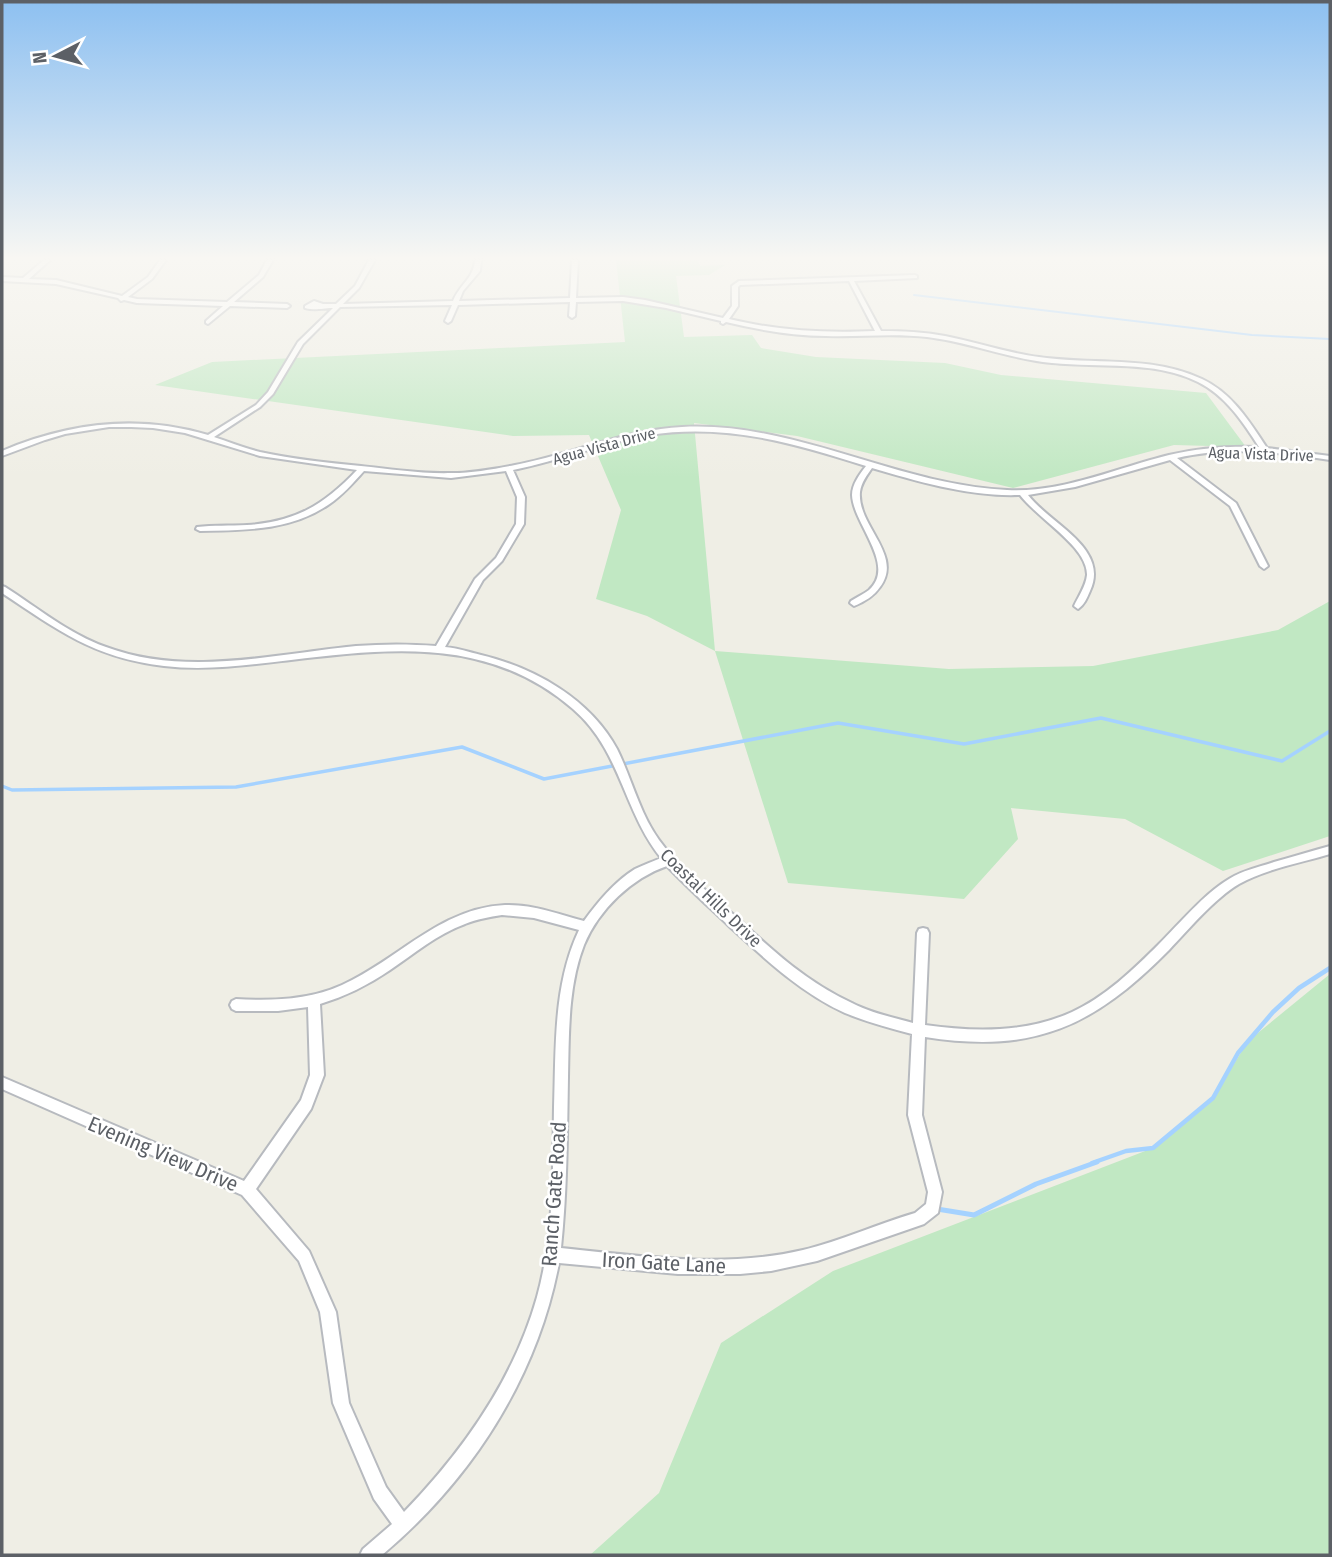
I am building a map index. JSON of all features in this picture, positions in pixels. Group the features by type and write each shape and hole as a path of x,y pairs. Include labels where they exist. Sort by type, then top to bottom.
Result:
{"street":[{"path":"208,438 258,406 277,386 300,343 311,333"},
{"path":"789,333 879,333 947,338 1041,360 1135,364 1175,371 1204,382 1226,396 1265,451"},
{"name":"Agua Vista Drive","path":"2,454 45,438 108,426 165,427 265,455 436,476 510,471 624,438 691,429 757,434 954,487 1023,493 1076,487 1171,457 1215,451 1265,451 1330,458"},
{"path":"1171,457 1233,505 1264,566"},
{"path":"854,603 873,591 883,571 882,556 857,502 858,485 870,464"},
{"path":"200,529 259,528 307,515 336,498 363,468"},
{"path":"440,648 479,579 499,559 520,524 521,497 510,471"},
{"path":"1023,493 1035,511 1073,540 1086,556 1090,578 1078,606"},
{"name":"Coastal Hills Drive","path":"2,589 87,643 151,662 212,664 379,646 440,648 486,658 517,670 552,689 579,709 611,749 642,821 668,860 788,972 825,997 867,1015 917,1029 954,1035 1008,1034 1045,1027 1078,1016 1125,983 1233,882 1253,873 1330,850"},
{"name":"Ranch Gate Road","path":"369,1555 404,1526 456,1466 492,1414 532,1334 553,1255 565,1010 570,967 586,927 634,876 668,860"},
{"path":"236,1005 269,1007 314,1000 346,989 456,919 505,910 540,915 586,927"},
{"path":"917,1029 923,933"},
{"path":"247,1190 306,1104 317,1074 314,1000"},
{"name":"Iron Gate Lane","path":"553,1255 688,1268 740,1267 803,1258 919,1219 933,1208 936,1192 915,1115 917,1029"},
{"name":"Evening View Drive","path":"2,1083 247,1190 304,1256 328,1312 341,1403 380,1493 404,1526"}],"green space":[{"path":"624,333 683,333 684,337 752,335 761,348 816,357 945,363 1001,375 1206,393 1246,447 1174,445 1013,488 797,436 694,423 715,651 647,616 596,599 621,510 589,435 513,436 155,385 212,362 625,342"},
{"path":"1330,601 1330,836 1223,871 1125,819 1011,808 1018,839 964,899 788,883 715,651 949,669 1093,666 1278,630"},
{"path":"1330,974 1330,1555 590,1555 659,1493 721,1343 833,1271 1153,1148 1213,1098 1248,1041"}],"waterway":[{"path":"1232,333 1330,339"},
{"path":"2,786 12,790 236,787 462,747 544,779 838,723 964,744 1101,718 1282,761 1330,731"},
{"path":"1092,1163 1126,1151 1153,1148 1213,1098 1238,1053 1273,1012 1299,988 1330,968"},
{"path":"937,1209 974,1215 1036,1184 1097,1162"}]}
